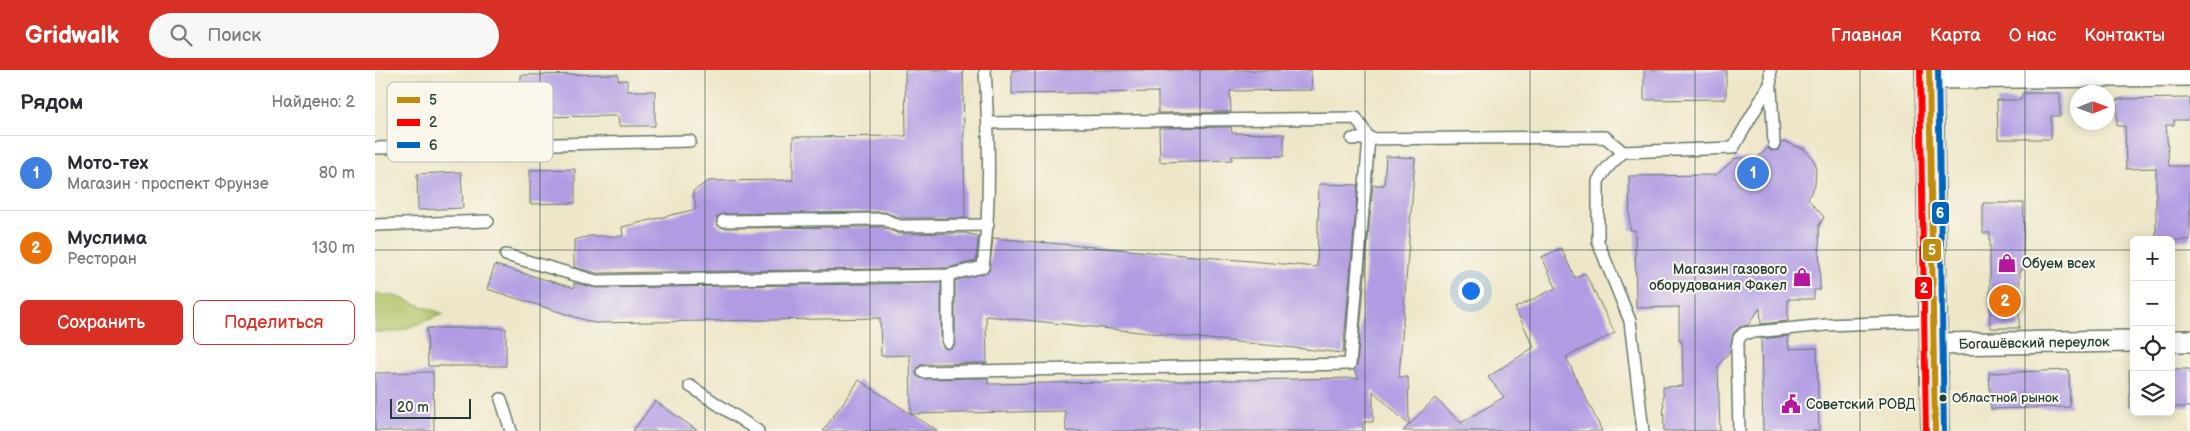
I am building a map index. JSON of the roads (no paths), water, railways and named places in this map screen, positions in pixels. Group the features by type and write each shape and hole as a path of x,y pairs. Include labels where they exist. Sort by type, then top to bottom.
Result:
{"main road":[{"path":"1930,74 1935,431"}],"street":[{"path":"1930,74 2190,75"},
{"name":"Богашёвский переулок","path":"1934,333 2130,342"},
{"path":"2175,341 2190,341"}],"lane":[{"path":"506,255 597,281 948,275 983,267 988,225 988,123 985,70"},
{"path":"1770,70 1774,144"},
{"path":"1352,139 1605,137 1623,152 1733,148 1770,84"},
{"path":"923,372 1350,364 1369,138 1356,118 988,123"},
{"path":"553,145 690,142"},
{"path":"1623,152 1607,168 1598,181 1598,242 1630,321 1643,431"},
{"path":"723,221 884,219 899,226 988,225"},
{"path":"375,225 488,221"},
{"path":"948,275 948,342"},
{"path":"1739,431 1737,348 1739,338 1745,332 1834,325 1934,333"},
{"path":"690,386 759,431"},
{"path":"501,399 511,431"}],"place":[{"name":"Мото-тех","path":"1753,173"},
{"name":"Обуем всех","path":"2007,263"},
{"name":"Магазин газового оборудования Факел","path":"1802,277"},
{"name":"Муслима","path":"2005,301"},
{"name":"Областной рынок","path":"1943,398"},
{"name":"Советский РОВД","path":"1791,404"}]}
